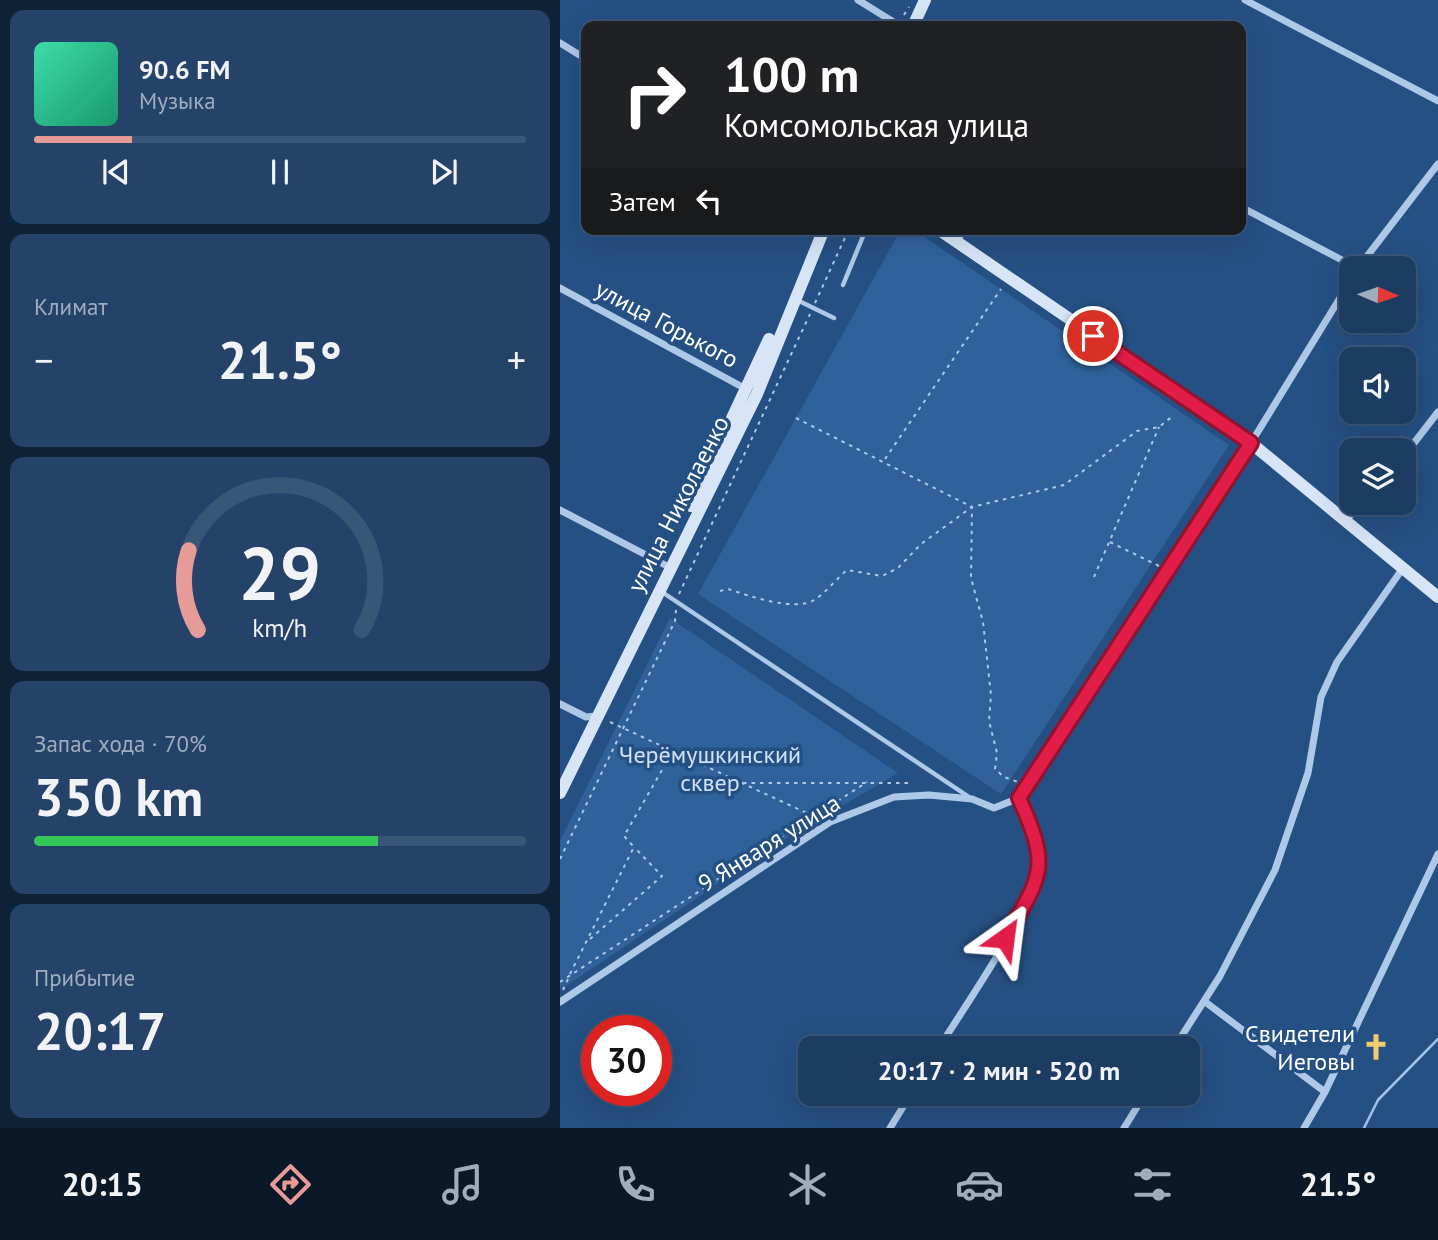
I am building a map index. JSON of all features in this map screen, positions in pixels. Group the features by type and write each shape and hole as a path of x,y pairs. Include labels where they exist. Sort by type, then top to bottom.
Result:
{"main road":[{"path":"905,21 915,0"},
{"path":"915,21 925,0"},
{"name":"улица Николаенко","path":"752,392 814,235"},
{"name":"улица Николаенко","path":"560,793 591,717 752,392 821,235"},
{"path":"946,235 1251,443 1438,597"},
{"name":"улица Николаенко","path":"560,776 659,589 667,565"}],"street":[{"path":"858,0 892,21"},
{"path":"1245,0 1438,101"},
{"path":"560,43 581,56"},
{"path":"1367,256 1438,164"},
{"path":"1246,210 1339,258"},
{"name":"улица Горького","path":"560,288 752,392"},
{"path":"946,1036 1032,894 1040,864 1037,839 1019,798 1251,443 1339,300"},
{"path":"1416,440 1438,412"},
{"path":"560,510 667,565"},
{"path":"1345,521 1351,515"},
{"path":"1182,1036 1204,1001 1275,870 1308,773 1321,697 1337,662 1403,568"},
{"path":"560,704 591,717"},
{"name":"9 Января улица","path":"560,1002 830,822 894,797 929,795 972,799 994,808 1019,798"},
{"path":"1304,1128 1325,1093 1438,854"},
{"path":"1204,1001 1325,1093"},
{"path":"890,1128 904,1106"},
{"path":"1124,1128 1138,1106"}],"lane":[{"path":"843,285 864,235"},
{"path":"957,243 962,235"},
{"path":"793,299 834,318"},
{"path":"659,589 972,799"}],"path":[{"path":"905,21 915,0"},
{"path":"560,859 675,621 676,601 846,235"},
{"path":"884,460 1001,289"},
{"path":"720,591 728,589 785,604 805,605 817,599 847,570 882,576 898,568 921,544 972,506 1063,485 1137,431 1159,426 1174,415"},
{"path":"796,418 972,506"},
{"path":"1094,577 1159,426"},
{"path":"972,506 971,578 983,622 991,695 989,721 997,753 995,769 1004,777 1018,782"},
{"path":"1109,541 1161,567"},
{"path":"591,717 624,728 812,815"},
{"path":"587,941 662,876 624,836 673,751"},
{"path":"560,982 812,815 867,782"},
{"path":"742,783 911,783"},
{"path":"560,995 634,847"}],"green space":[{"path":"898,235 922,235 1229,445 1001,794 698,594"},
{"name":"Черёмушкинский сквер","path":"670,618 898,773 779,843 560,990 560,841"}],"waterway":[{"path":"1364,1128 1378,1100 1438,1039"}],"place":[{"name":"Свидетели Иеговы","path":"1376,1047"}],"route":[{"path":"1005,938 1032,894 1040,864 1037,839 1019,798 1251,443 1093,336"}]}
